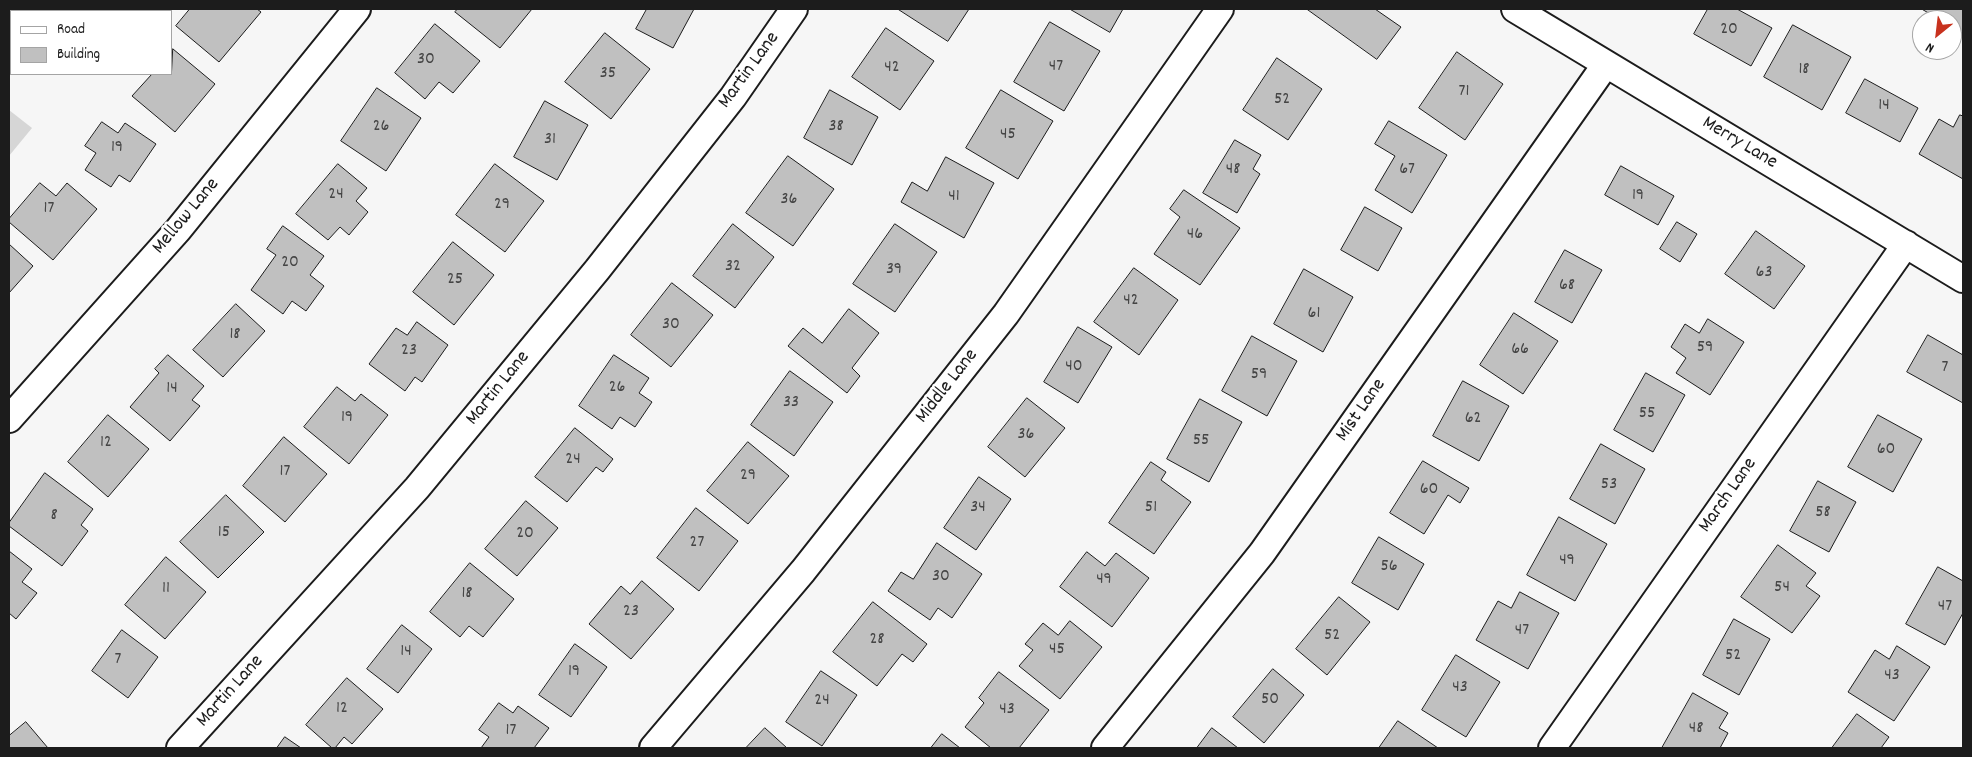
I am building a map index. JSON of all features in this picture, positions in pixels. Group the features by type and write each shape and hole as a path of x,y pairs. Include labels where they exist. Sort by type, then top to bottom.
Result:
{"street":[{"name":"Mellow Lane","path":"9,418 178,230 357,9"},
{"name":"Martin Lane","path":"180,748 417,488 597,270 733,97 794,9"},
{"name":"Middle Lane","path":"653,748 803,571 1006,314 1220,9"},
{"name":"Merry Lane","path":"1515,9 1963,279"},
{"name":"Mist Lane","path":"1105,748 1262,553 1606,64"},
{"name":"March Lane","path":"1552,748 1906,244"}],"shaded area":[{"path":"9,110 32,128 9,156"}],"building":[{"path":"52,9 54,10 20,10"},
{"path":"190,9 257,9 261,12 219,62 176,26"},
{"path":"458,9 532,9 500,48 455,12"},
{"path":"647,9 694,9 673,48 636,29"},
{"path":"898,9 969,9 948,41"},
{"path":"1070,9 1123,9 1110,32"},
{"path":"1307,9 1375,9 1401,27 1377,59"},
{"path":"1708,9 1737,9 1772,28 1751,66 1694,34"},
{"path":"1922,9 1963,9 1963,34 1962,10"},
{"path":"1050,22 1100,51 1064,111 1014,82"},
{"path":"435,24 480,61 453,93 439,82 425,99 395,73"},
{"path":"1793,25 1851,57 1822,110 1764,77"},
{"path":"886,28 934,61 900,110 852,77"},
{"path":"605,33 650,69 611,119 565,82"},
{"path":"173,49 215,84 175,132 132,96 151,75 172,75"},
{"path":"1457,52 1503,84 1465,140 1419,108"},
{"path":"1277,58 1322,89 1288,140 1243,110"},
{"path":"1865,79 1918,108 1900,142 1846,113"},
{"path":"377,88 421,118 386,171 341,141"},
{"path":"830,90 878,117 852,165 804,138"},
{"path":"1001,90 1053,121 1018,179 966,148"},
{"path":"545,101 588,125 557,180 514,157"},
{"path":"1960,115 1963,116 1963,179 1919,154 1939,119 1953,127"},
{"path":"1389,121 1447,155 1412,213 1375,190 1395,156 1375,144"},
{"path":"102,122 118,133 125,123 156,144 130,182 119,175 111,187 85,170 96,153 85,146"},
{"path":"1235,140 1261,155 1253,169 1260,174 1237,213 1203,193"},
{"path":"788,156 834,189 793,246 746,213"},
{"path":"946,157 994,183 964,238 901,202 912,182 927,191"},
{"path":"338,164 367,188 356,201 368,212 349,235 340,227 328,240 296,214"},
{"path":"495,164 544,201 505,252 456,215"},
{"path":"1621,166 1674,196 1658,225 1605,195"},
{"path":"40,183 56,196 67,183 97,209 53,260 9,222 9,219"},
{"path":"1184,190 1240,228 1200,285 1154,254 1180,217 1170,209"},
{"path":"1365,207 1402,228 1378,271 1341,250"},
{"path":"1677,222 1697,234 1680,262 1660,249"},
{"path":"733,224 774,257 735,308 693,276"},
{"path":"895,224 937,252 895,312 853,284"},
{"path":"283,226 324,256 310,275 324,286 306,311 292,301 283,314 251,290 276,255 267,249"},
{"path":"1756,231 1805,266 1774,309 1725,274"},
{"path":"453,242 494,275 454,325 413,292"},
{"path":"9,244 33,266 9,293"},
{"path":"1565,250 1602,270 1572,323 1535,302"},
{"path":"1134,268 1178,300 1139,355 1094,322"},
{"path":"1304,269 1353,297 1323,352 1274,324"},
{"path":"672,283 713,315 671,367 631,335"},
{"path":"236,304 265,331 223,377 193,350"},
{"path":"849,309 879,333 852,368 860,376 847,393 788,346 803,328 822,343"},
{"path":"1514,313 1558,341 1523,394 1480,365"},
{"path":"1708,319 1744,342 1710,395 1676,373 1686,358 1671,347 1685,324 1699,333"},
{"path":"417,322 448,345 422,382 415,377 405,391 369,364 396,328 407,335"},
{"path":"1078,327 1112,347 1078,403 1044,382"},
{"path":"1928,335 1963,355 1963,403 1907,372"},
{"path":"1252,336 1297,361 1267,416 1222,391"},
{"path":"168,355 204,386 192,400 200,406 170,441 130,407 159,373 155,369"},
{"path":"614,355 649,378 639,393 652,402 635,427 620,417 612,429 579,406"},
{"path":"790,371 833,402 794,456 751,425"},
{"path":"1646,373 1685,395 1653,452 1614,430"},
{"path":"1463,381 1509,406 1479,461 1433,436"},
{"path":"337,387 355,401 361,394 388,415 349,464 304,427"},
{"path":"1027,398 1065,428 1025,477 988,447"},
{"path":"1200,399 1242,422 1209,482 1167,459"},
{"path":"108,415 149,449 108,497 68,462"},
{"path":"1878,415 1922,439 1893,492 1848,467"},
{"path":"575,428 613,459 603,472 596,467 567,502 535,477"},
{"path":"284,437 327,474 285,522 243,486"},
{"path":"748,442 789,476 748,524 707,491"},
{"path":"1601,444 1645,469 1615,524 1570,499"},
{"path":"1423,461 1469,488 1460,503 1448,495 1424,534 1390,513"},
{"path":"1151,462 1166,472 1161,480 1191,502 1154,554 1109,523"},
{"path":"45,473 93,509 81,525 88,531 62,566 9,526 9,523"},
{"path":"979,477 1011,499 976,550 944,528"},
{"path":"1818,481 1856,502 1829,552 1790,531"},
{"path":"226,495 264,532 218,578 180,542"},
{"path":"526,501 558,528 517,576 485,549"},
{"path":"696,508 738,541 699,591 657,558"},
{"path":"1559,517 1607,544 1575,601 1527,575"},
{"path":"1379,537 1424,564 1398,610 1352,583"},
{"path":"937,543 982,574 952,618 938,608 930,620 888,591 901,572 913,579"},
{"path":"1778,545 1816,573 1806,586 1820,596 1792,633 1741,597"},
{"path":"9,551 32,569 22,582 37,593 16,619 9,613"},
{"path":"1087,552 1105,566 1116,553 1149,578 1112,627 1060,587"},
{"path":"166,557 206,592 165,639 125,605"},
{"path":"470,563 514,599 483,637 469,626 460,637 430,612"},
{"path":"1938,567 1963,581 1963,613 1945,645 1906,624"},
{"path":"642,581 674,609 631,659 589,624 621,586 630,594"},
{"path":"1520,592 1559,613 1528,669 1476,640 1498,601 1511,608"},
{"path":"1339,597 1370,622 1327,675 1296,649"},
{"path":"873,602 927,644 913,662 902,654 877,686 833,652"},
{"path":"1734,619 1770,639 1739,695 1703,675"},
{"path":"1070,621 1102,647 1060,699 1019,666 1033,650 1025,644 1043,623 1058,635"},
{"path":"402,625 432,649 398,693 367,669"},
{"path":"122,630 158,657 128,698 92,671"},
{"path":"575,644 607,667 571,717 539,695"},
{"path":"1897,646 1930,667 1894,721 1848,692 1875,650 1889,659"},
{"path":"1456,655 1500,682 1466,737 1422,710"},
{"path":"1273,669 1304,695 1264,743 1233,717"},
{"path":"821,671 857,695 822,746 786,722"},
{"path":"999,672 1049,710 1019,748 991,748 965,727 984,703 979,698"},
{"path":"347,678 383,709 352,744 344,737 335,748 332,748 306,725"},
{"path":"1693,693 1728,713 1719,728 1728,733 1720,748 1662,748"},
{"path":"499,703 513,713 518,706 549,728 534,748 481,748 489,737 479,730"},
{"path":"1857,714 1889,737 1881,748 1832,748"},
{"path":"1398,721 1438,748 1379,748"},
{"path":"26,722 48,748 9,748 9,736"},
{"path":"765,728 787,748 746,748"},
{"path":"1212,728 1238,748 1197,748"},
{"path":"942,734 960,748 931,748"},
{"path":"285,737 301,748 277,748"}]}
